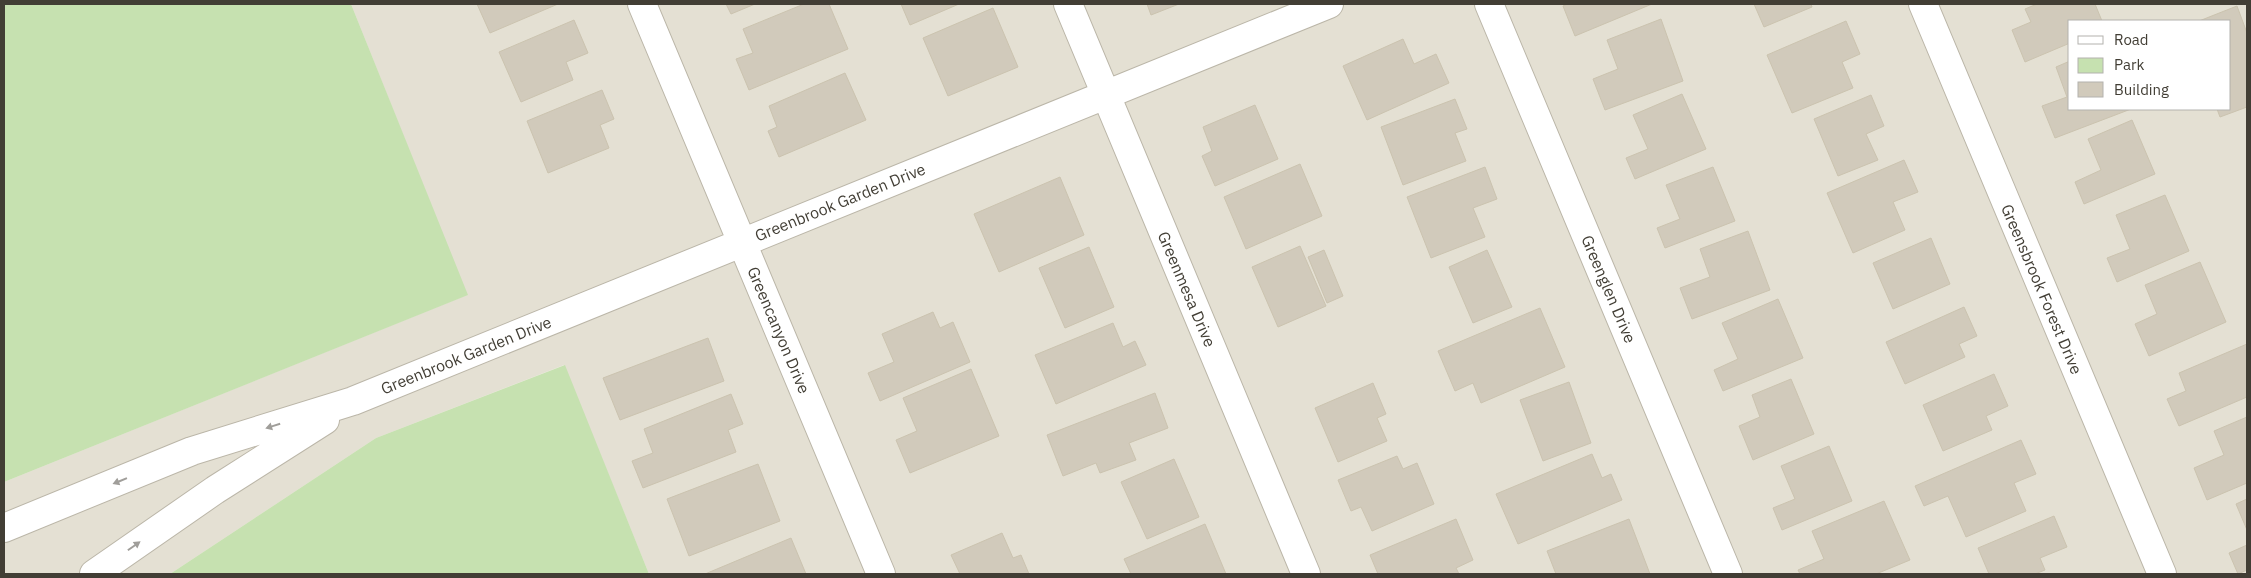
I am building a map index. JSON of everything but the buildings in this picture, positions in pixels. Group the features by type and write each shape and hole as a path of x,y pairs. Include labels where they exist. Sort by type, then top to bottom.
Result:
{"street":[{"name":"Greencanyon Drive","path":"642,4 881,574"},
{"name":"Greenmesa Drive","path":"1068,4 1306,574"},
{"name":"Greenbrook Garden Drive","path":"4,528 192,452 353,402 1329,4"},
{"name":"Greenglen Drive","path":"1489,4 1728,574"},
{"name":"Greensbrook Forest Drive","path":"1922,4 2162,574"},
{"name":"Greenbrook Garden Drive","path":"94,574 215,490 353,402"}],"shaded area":[{"path":"351,4 2247,4 2247,574 649,574 564,365 376,438 170,574 4,574 4,482 467,295"}],"green space":[{"path":"4,4 351,4 468,295 4,482"},
{"path":"565,365 649,574 170,574 376,438"}]}
